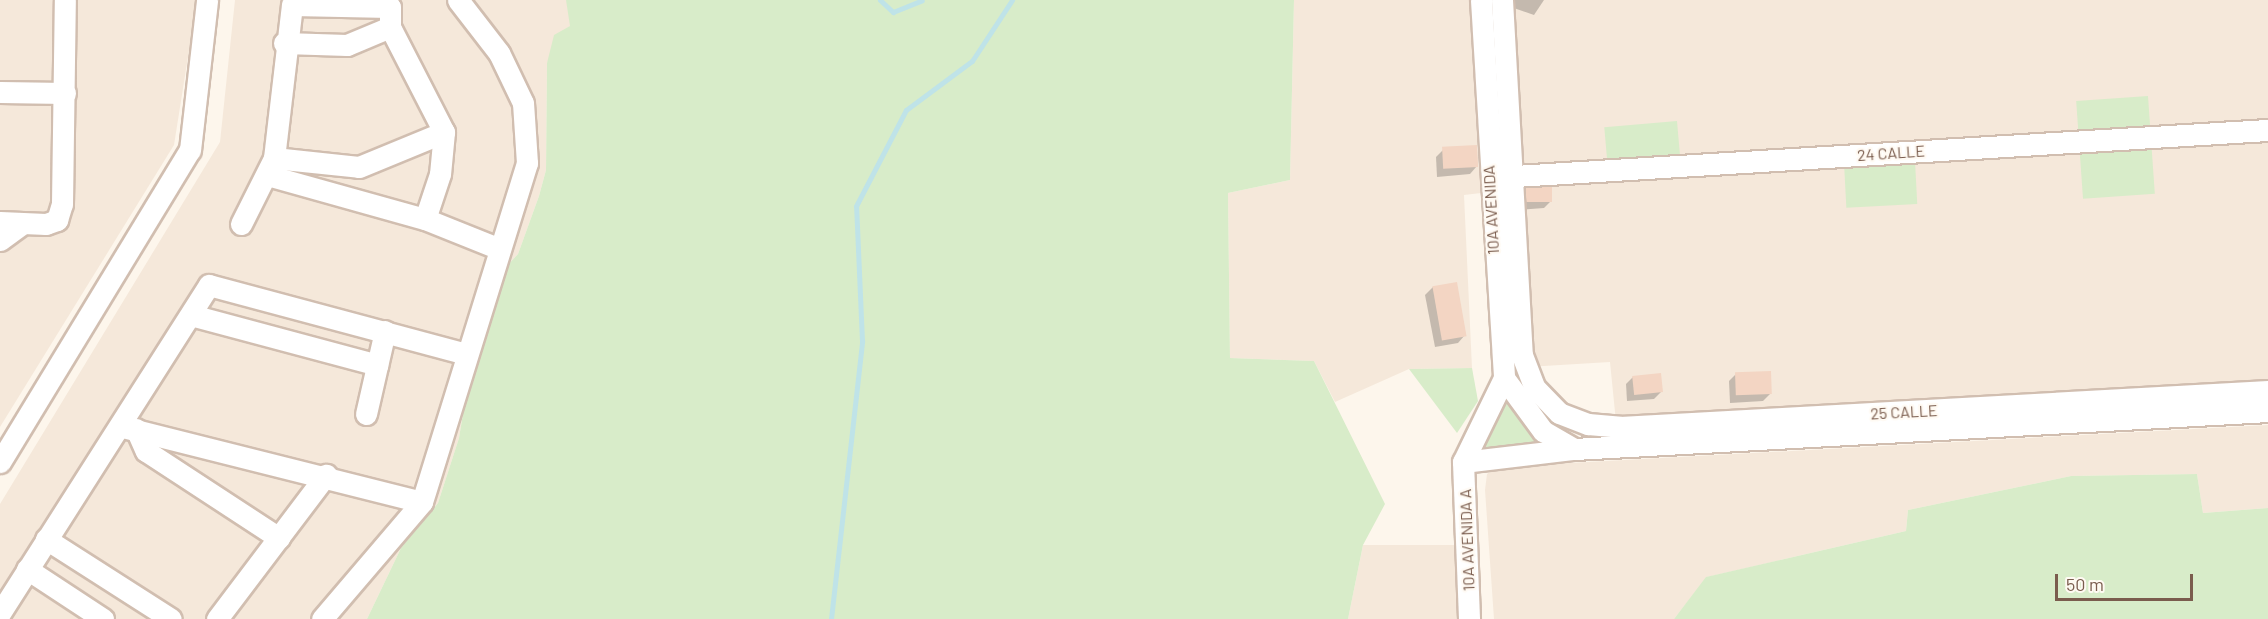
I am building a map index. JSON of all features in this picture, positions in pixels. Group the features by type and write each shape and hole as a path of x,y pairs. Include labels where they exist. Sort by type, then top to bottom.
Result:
{"street":[{"path":"0,222 22,224 57,220 62,204 65,0"},
{"path":"0,462 190,150 207,0"},
{"path":"439,0 445,0"},
{"path":"322,619 422,502 497,248 527,163 523,103 499,53 458,0"},
{"name":"10A AVENIDA","path":"1481,0 1504,378 1527,413 1543,431 1574,449"},
{"name":"10A AVENIDA","path":"1502,0 1515,176 1522,355 1534,387 1546,401"},
{"path":"241,224 271,166 284,42 292,5 390,7 390,27 444,132 440,174 425,219"},
{"path":"284,42 347,45 390,27"},
{"path":"0,92 65,93"},
{"name":"24 CALLE","path":"1515,176 2268,130"},
{"path":"271,166 359,167 444,132"},
{"path":"271,166 425,219 497,248"},
{"path":"0,240 22,224"},
{"path":"0,613 46,539 129,428 191,315 214,284 467,354"},
{"path":"191,315 377,365"},
{"path":"366,414 385,331"},
{"path":"1463,462 1504,378"},
{"name":"25 CALLE","path":"1546,401 1588,424 1725,421 2268,391"},
{"name":"25 CALLE","path":"1463,462 1574,449 2268,411"},
{"path":"1725,421 1727,442"},
{"path":"129,428 326,475 422,502"},
{"path":"129,428 146,451 279,538"},
{"name":"10A AVENIDA A","path":"1463,462 1469,619"},
{"path":"217,619 326,475"},
{"path":"46,539 171,619"},
{"path":"27,569 103,619"}],"shaded area":[{"path":"0,0 197,0 174,145 0,427"},
{"path":"235,0 566,0 570,7 570,26 547,63 546,170 518,254 483,292 459,438 438,503 401,548 367,619 0,619 0,504 220,142"},
{"path":"1294,0 1474,0 1481,193 1464,195 1472,368 1409,369 1335,402 1314,361 1230,358 1228,193 1290,180"},
{"path":"1508,0 2268,0 2268,383 1616,422 1610,362 1527,367"},
{"path":"2268,425 2268,508 2203,513 2197,474 2071,476 1908,510 1906,531 1707,577 1674,619 1494,619 1485,490 1487,474 1496,467"},
{"path":"1363,545 1456,545 1458,619 1348,619"}],"green space":[{"path":"566,0 1294,0 1290,180 1228,193 1230,358 1314,361 1385,504 1363,545 1348,619 367,619 401,548 438,503 459,438 483,292 518,254 539,196 546,170 547,63 554,35 570,26"},
{"path":"2148,96 2155,194 2083,199 2076,101"},
{"path":"1677,121 1681,167 1608,173 1604,127"},
{"path":"1915,161 1917,204 1846,208 1844,165"},
{"path":"1472,368 1478,401 1457,433 1409,369"},
{"path":"1507,392 1552,444 1473,453"},
{"path":"2197,474 2203,513 2268,508 2268,619 1674,619 1706,577 1906,531 1908,510 2071,476"}],"building":[{"path":"1477,145 1478,167 1443,169 1442,147"},
{"path":"1525,187 1552,187 1552,202 1525,202"},
{"path":"1457,282 1467,336 1442,341 1432,286"},
{"path":"1771,371 1772,394 1736,395 1735,372"},
{"path":"1661,373 1663,392 1634,395 1632,376"}],"waterway":[{"path":"880,0 893,12 922,0"},
{"path":"831,619 862,341 856,206 906,110 972,61 1012,0"}]}
